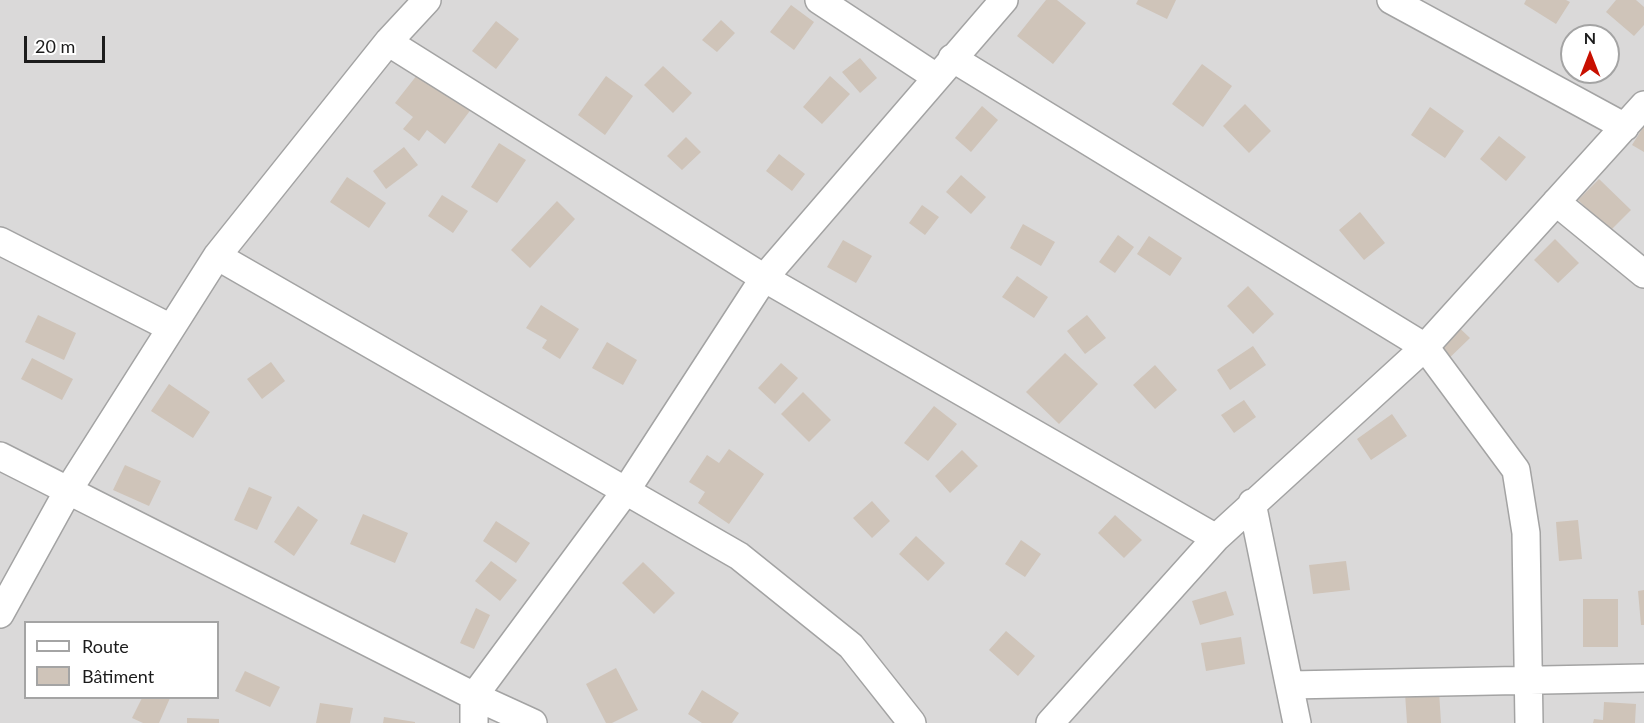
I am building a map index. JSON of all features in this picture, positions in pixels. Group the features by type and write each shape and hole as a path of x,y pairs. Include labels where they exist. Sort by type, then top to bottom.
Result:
{"street":[{"path":"0,614 69,489 217,256 388,42 428,0"},
{"path":"819,0 944,68 1425,347 1516,470 1526,533 1529,723"},
{"path":"474,723 474,696 625,492 764,278 1004,0"},
{"path":"1391,0 1624,127"},
{"path":"388,42 764,278 1216,538"},
{"path":"1050,723 1075,711 1216,538 1425,347 1644,105"},
{"path":"1556,202 1644,274"},
{"path":"0,241 171,328"},
{"path":"217,256 739,556 851,646 912,723"},
{"path":"0,456 474,696 533,723"},
{"path":"1252,503 1297,723"},
{"path":"1290,685 1644,678"}],"shaded area":[{"path":"0,0 1644,0 1644,723 0,723"}],"building":[{"path":"1046,0 1057,0 1086,23 1053,64 1017,36"},
{"path":"1138,0 1176,0 1167,19 1136,4"},
{"path":"1526,0 1566,0 1570,2 1556,24 1524,4"},
{"path":"1616,0 1636,0 1644,7 1644,25 1634,36 1606,12"},
{"path":"791,5 814,22 794,50 770,32"},
{"path":"721,20 735,33 717,52 702,40"},
{"path":"496,21 519,39 496,69 472,51"},
{"path":"860,58 877,78 860,93 842,72"},
{"path":"1202,64 1232,86 1203,127 1172,104"},
{"path":"663,66 692,93 673,113 644,85"},
{"path":"421,70 472,108 445,144 427,130 419,141 403,129 413,117 395,103"},
{"path":"606,76 633,96 605,135 578,115"},
{"path":"830,76 850,94 822,124 803,107"},
{"path":"1245,104 1271,131 1249,153 1223,126"},
{"path":"982,106 998,120 971,152 955,138"},
{"path":"1430,107 1464,131 1445,158 1411,135"},
{"path":"1644,126 1644,152 1632,145"},
{"path":"1499,136 1526,157 1506,181 1480,159"},
{"path":"686,137 701,152 682,170 667,156"},
{"path":"499,143 526,160 497,203 471,187"},
{"path":"404,147 418,165 386,189 373,171"},
{"path":"779,154 805,174 792,191 766,171"},
{"path":"961,175 986,197 971,214 946,192"},
{"path":"347,177 386,203 369,228 330,202"},
{"path":"1599,179 1631,210 1610,231 1578,200"},
{"path":"442,195 468,211 453,233 428,216"},
{"path":"557,201 575,219 530,268 511,250"},
{"path":"922,205 939,217 925,235 909,223"},
{"path":"1360,212 1385,243 1364,260 1339,230"},
{"path":"1023,224 1055,242 1041,266 1010,248"},
{"path":"1118,235 1134,247 1115,273 1099,262"},
{"path":"1149,236 1182,258 1170,276 1137,254"},
{"path":"1555,239 1579,263 1558,283 1534,260"},
{"path":"843,240 872,256 856,283 827,267"},
{"path":"1017,276 1048,297 1034,318 1002,297"},
{"path":"1248,286 1274,314 1253,334 1227,306"},
{"path":"541,305 579,329 560,359 542,348 547,340 526,328"},
{"path":"38,315 76,333 64,360 25,342"},
{"path":"1087,315 1106,338 1085,354 1067,331"},
{"path":"1450,319 1470,338 1442,365 1423,346"},
{"path":"607,342 637,360 623,385 592,368"},
{"path":"1253,346 1266,365 1230,390 1217,370"},
{"path":"1065,353 1098,384 1059,424 1026,392"},
{"path":"32,358 73,379 62,400 21,379"},
{"path":"271,362 285,381 262,399 247,379"},
{"path":"781,363 798,378 775,404 758,388"},
{"path":"1155,365 1177,390 1155,409 1133,385"},
{"path":"169,384 210,412 193,438 151,411"},
{"path":"803,392 831,420 809,442 781,414"},
{"path":"1244,400 1256,417 1234,433 1221,415"},
{"path":"934,406 957,424 928,461 904,443"},
{"path":"1392,414 1407,436 1371,460 1357,439"},
{"path":"729,449 764,474 729,524 698,503 705,492 689,482 707,455 719,463"},
{"path":"962,450 978,466 950,493 935,476"},
{"path":"125,465 161,481 149,506 113,490"},
{"path":"249,487 272,497 257,530 234,520"},
{"path":"872,501 890,521 872,538 853,518"},
{"path":"298,506 318,520 294,556 274,542"},
{"path":"363,514 408,533 395,563 350,544"},
{"path":"1115,515 1142,540 1124,558 1098,533"},
{"path":"1578,520 1582,559 1559,561 1556,522"},
{"path":"496,521 530,543 516,563 483,541"},
{"path":"916,536 945,563 928,581 899,554"},
{"path":"1021,540 1041,554 1025,577 1005,564"},
{"path":"491,561 517,580 500,601 475,581"},
{"path":"1346,561 1350,590 1313,594 1309,565"},
{"path":"643,562 675,593 654,614 622,583"},
{"path":"1644,590 1644,625 1641,625 1638,591"},
{"path":"1226,591 1234,615 1200,625 1192,601"},
{"path":"1583,599 1618,599 1618,647 1583,647"},
{"path":"476,608 490,615 474,649 460,643"},
{"path":"1006,631 1035,656 1018,676 989,650"},
{"path":"1241,637 1245,664 1206,671 1201,643"},
{"path":"616,668 638,710 612,723 606,723 586,684"},
{"path":"245,671 280,687 270,707 235,691"},
{"path":"702,690 739,713 732,723 702,723 688,714"},
{"path":"1439,691 1441,723 1407,723 1405,693"},
{"path":"142,699 170,699 159,723 143,723 132,718"},
{"path":"1604,702 1636,704 1635,723 1593,723 1594,719 1603,720"},
{"path":"320,703 353,708 350,723 316,723"},
{"path":"384,717 415,722 415,723 383,723"},
{"path":"187,718 219,719 219,723 187,723"}]}
